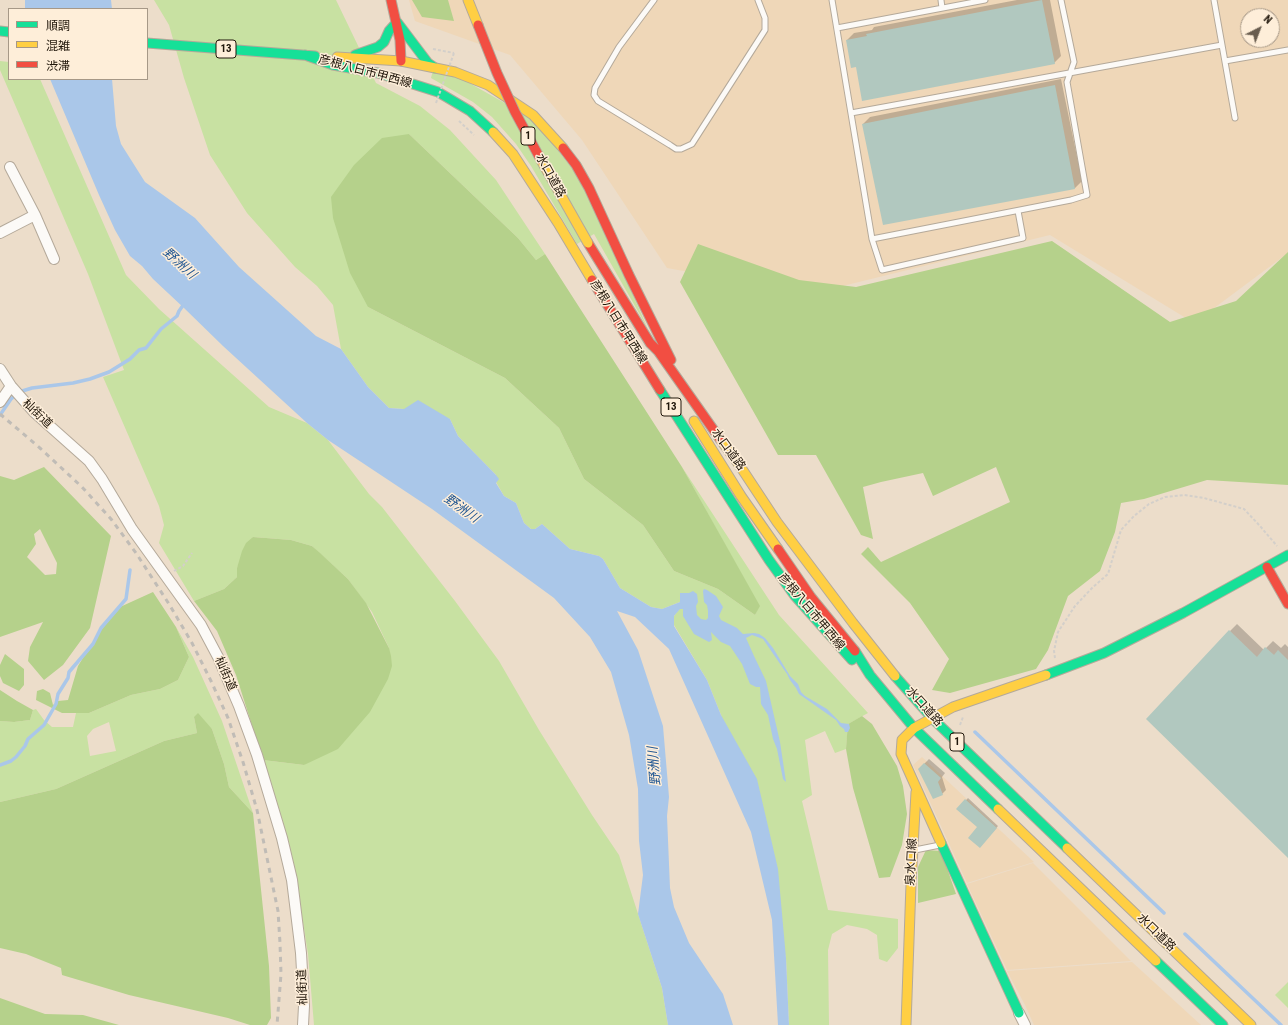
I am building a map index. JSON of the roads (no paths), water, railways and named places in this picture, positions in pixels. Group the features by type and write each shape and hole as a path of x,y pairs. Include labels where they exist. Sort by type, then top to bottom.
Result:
{"main road":[{"path":"378,73 387,71 401,61 400,40 391,0"},
{"name":"水口道路","path":"468,0 497,73 515,112 543,165 650,343 658,351 740,466 776,522 853,623 891,671 932,718 1252,1025"},
{"path":"370,56 384,42 389,31 397,22"},
{"path":"397,22 428,63 436,68"},
{"name":"彦根八日市甲西線","path":"148,43 305,55 346,57 370,56 401,61 455,72 488,85 533,115 565,150 576,165 589,188 655,329 678,373 705,413 707,421"},
{"name":"彦根八日市甲西線","path":"305,55 333,65 378,73 438,92 474,115 489,128 513,154 558,223 621,328 769,560 795,596 851,660 870,675"},
{"name":"13","path":"401,61 438,92"},
{"name":"水口道路","path":"650,343 653,357 674,390"},
{"name":"水口道路","path":"691,416 740,496 811,597 857,654 870,675 914,728 1064,874 1223,1025"},
{"name":"泉水口線","path":"906,1025 916,789 901,754 902,740 914,728 953,707 1059,671 1104,653 1183,613 1286,556"},
{"path":"1266,566 1288,604"},
{"path":"916,789 1019,1013"}],"street":[{"path":"10,166 35,215 54,259"},
{"path":"0,233 35,215"},
{"name":"杣街道","path":"0,369 15,391 34,412 89,461 102,479 132,529 201,625 218,657 239,706 257,755 282,838 292,880 301,952 304,1006 303,1025"},
{"path":"0,402 15,391"},
{"path":"1019,1013 1025,1025"}],"lane":[{"path":"394,10 398,0"},
{"path":"654,0 616,53 595,88 594,95 598,101 676,149 682,149 692,144 765,30 765,18 758,0"},
{"path":"832,0 872,239 882,270 1023,238 1018,210"},
{"path":"940,0 942,8"},
{"path":"837,28 985,0"},
{"path":"872,239 1071,200 1087,195 1066,82 1074,62 1060,0"},
{"path":"1214,0 1235,118"},
{"path":"851,113 1222,45"},
{"path":"1225,61 1288,50"},
{"path":"913,850 941,845"}],"water":[{"path":"25,0 111,0 112,8 25,8"},
{"name":"野洲川","path":"50,80 112,80 116,126 121,144 145,182 195,218 239,267 316,336 341,349 368,387 389,408 404,409 418,400 450,419 458,436 499,479 496,483 504,496 516,503 524,523 531,529 535,529 542,524 570,549 599,556 603,559 620,588 651,607 662,609 680,602 680,593 689,593 693,591 697,594 697,615 701,619 706,620 708,618 708,611 707,605 704,602 703,591 704,589 707,590 716,596 723,607 719,616 721,620 737,628 743,634 754,633 765,638 790,676 798,684 801,692 827,709 841,723 849,724 850,728 848,732 845,732 836,720 799,694 763,639 752,635 746,638 766,681 780,742 786,782 783,779 768,715 761,704 760,687 750,684 742,664 730,646 721,642 711,632 712,640 709,642 694,634 683,616 683,609 680,609 674,616 674,626 707,680 721,715 757,779 778,869 786,958 789,1025 778,1025 772,920 751,832 669,649 635,617 617,611 638,650 663,726 669,797 667,816 670,888 674,907 689,943 723,994 733,1025 668,1025 662,988 638,914 643,875 639,841 638,789 629,735 611,672 590,637 554,598 432,509 328,440 307,423 223,346 130,256 115,230"}],"waterway":[{"path":"0,415 11,399 19,392 32,388 73,383 109,372 130,359 139,350 146,348 161,329 177,316 184,304"},
{"path":"0,765 11,761 16,757 25,746 28,739 44,725 56,704 58,694 68,678 69,672 93,644 101,628 126,599 130,570"},
{"path":"975,732 1164,913"},
{"path":"1185,934 1281,1025"}],"railway":[{"path":"0,414 82,487 111,519 136,553 192,643 228,718 257,810 278,911 281,974 277,1025"}]}
